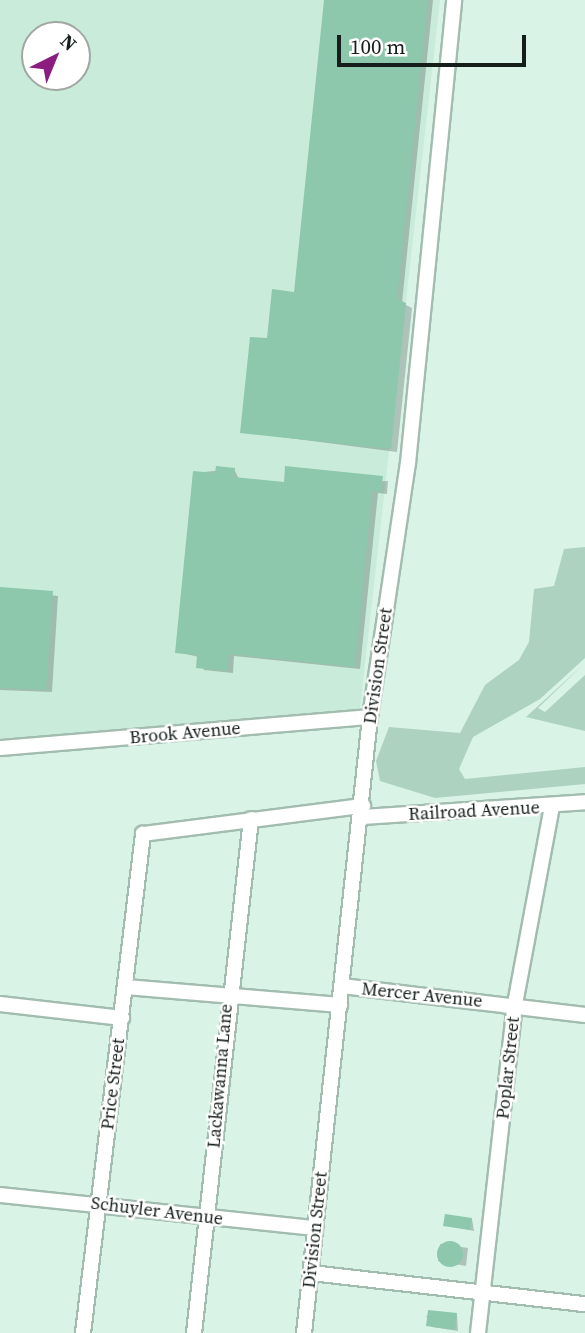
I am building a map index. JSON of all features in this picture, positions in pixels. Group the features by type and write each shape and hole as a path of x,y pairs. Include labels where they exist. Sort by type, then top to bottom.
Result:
{"street":[{"name":"Division Street","path":"304,1333 363,811 370,717 408,463 454,0"},
{"name":"Brook Avenue","path":"0,748 370,717"},
{"name":"Railroad Avenue","path":"143,834 251,819 363,811 552,806 585,802"},
{"name":"Poplar Street","path":"478,1333 515,1004 552,806"},
{"name":"Lackawanna Lane","path":"194,1333 228,993 251,819"},
{"name":"Price Street","path":"83,1333 143,834"},
{"name":"Mercer Avenue","path":"342,986 515,1004 585,1015"},
{"path":"126,987 228,993 340,1005"},
{"path":"0,1004 122,1018"},
{"name":"Schuyler Avenue","path":"0,1195 98,1203 315,1228"},
{"path":"311,1273 585,1304"}],"shaded area":[{"path":"0,0 440,0 360,709 0,741"},
{"path":"585,547 585,658 540,699 473,737 459,769 465,779 585,767 585,784 435,798 380,781 376,761 389,727 460,733 485,685 519,660 529,642 534,589 554,586 564,549"},
{"path":"585,663 538,708 545,712 585,675 585,731 526,717"}],"building":[{"path":"324,0 428,0 397,299 406,303 391,449 240,433 250,337 267,338 272,289 294,292"},
{"path":"216,466 235,468 234,477 284,482 285,466 383,476 381,492 372,491 355,667 229,654 227,671 196,668 197,655 175,653 193,471 215,473"},
{"path":"0,587 53,591 46,690 0,688"},
{"path":"445,1214 472,1218 470,1230 443,1226"},
{"path":"450,1241 460,1244 463,1254 460,1264 450,1267 440,1264 437,1254 440,1244"},
{"path":"428,1310 457,1313 455,1330 426,1326"}]}
